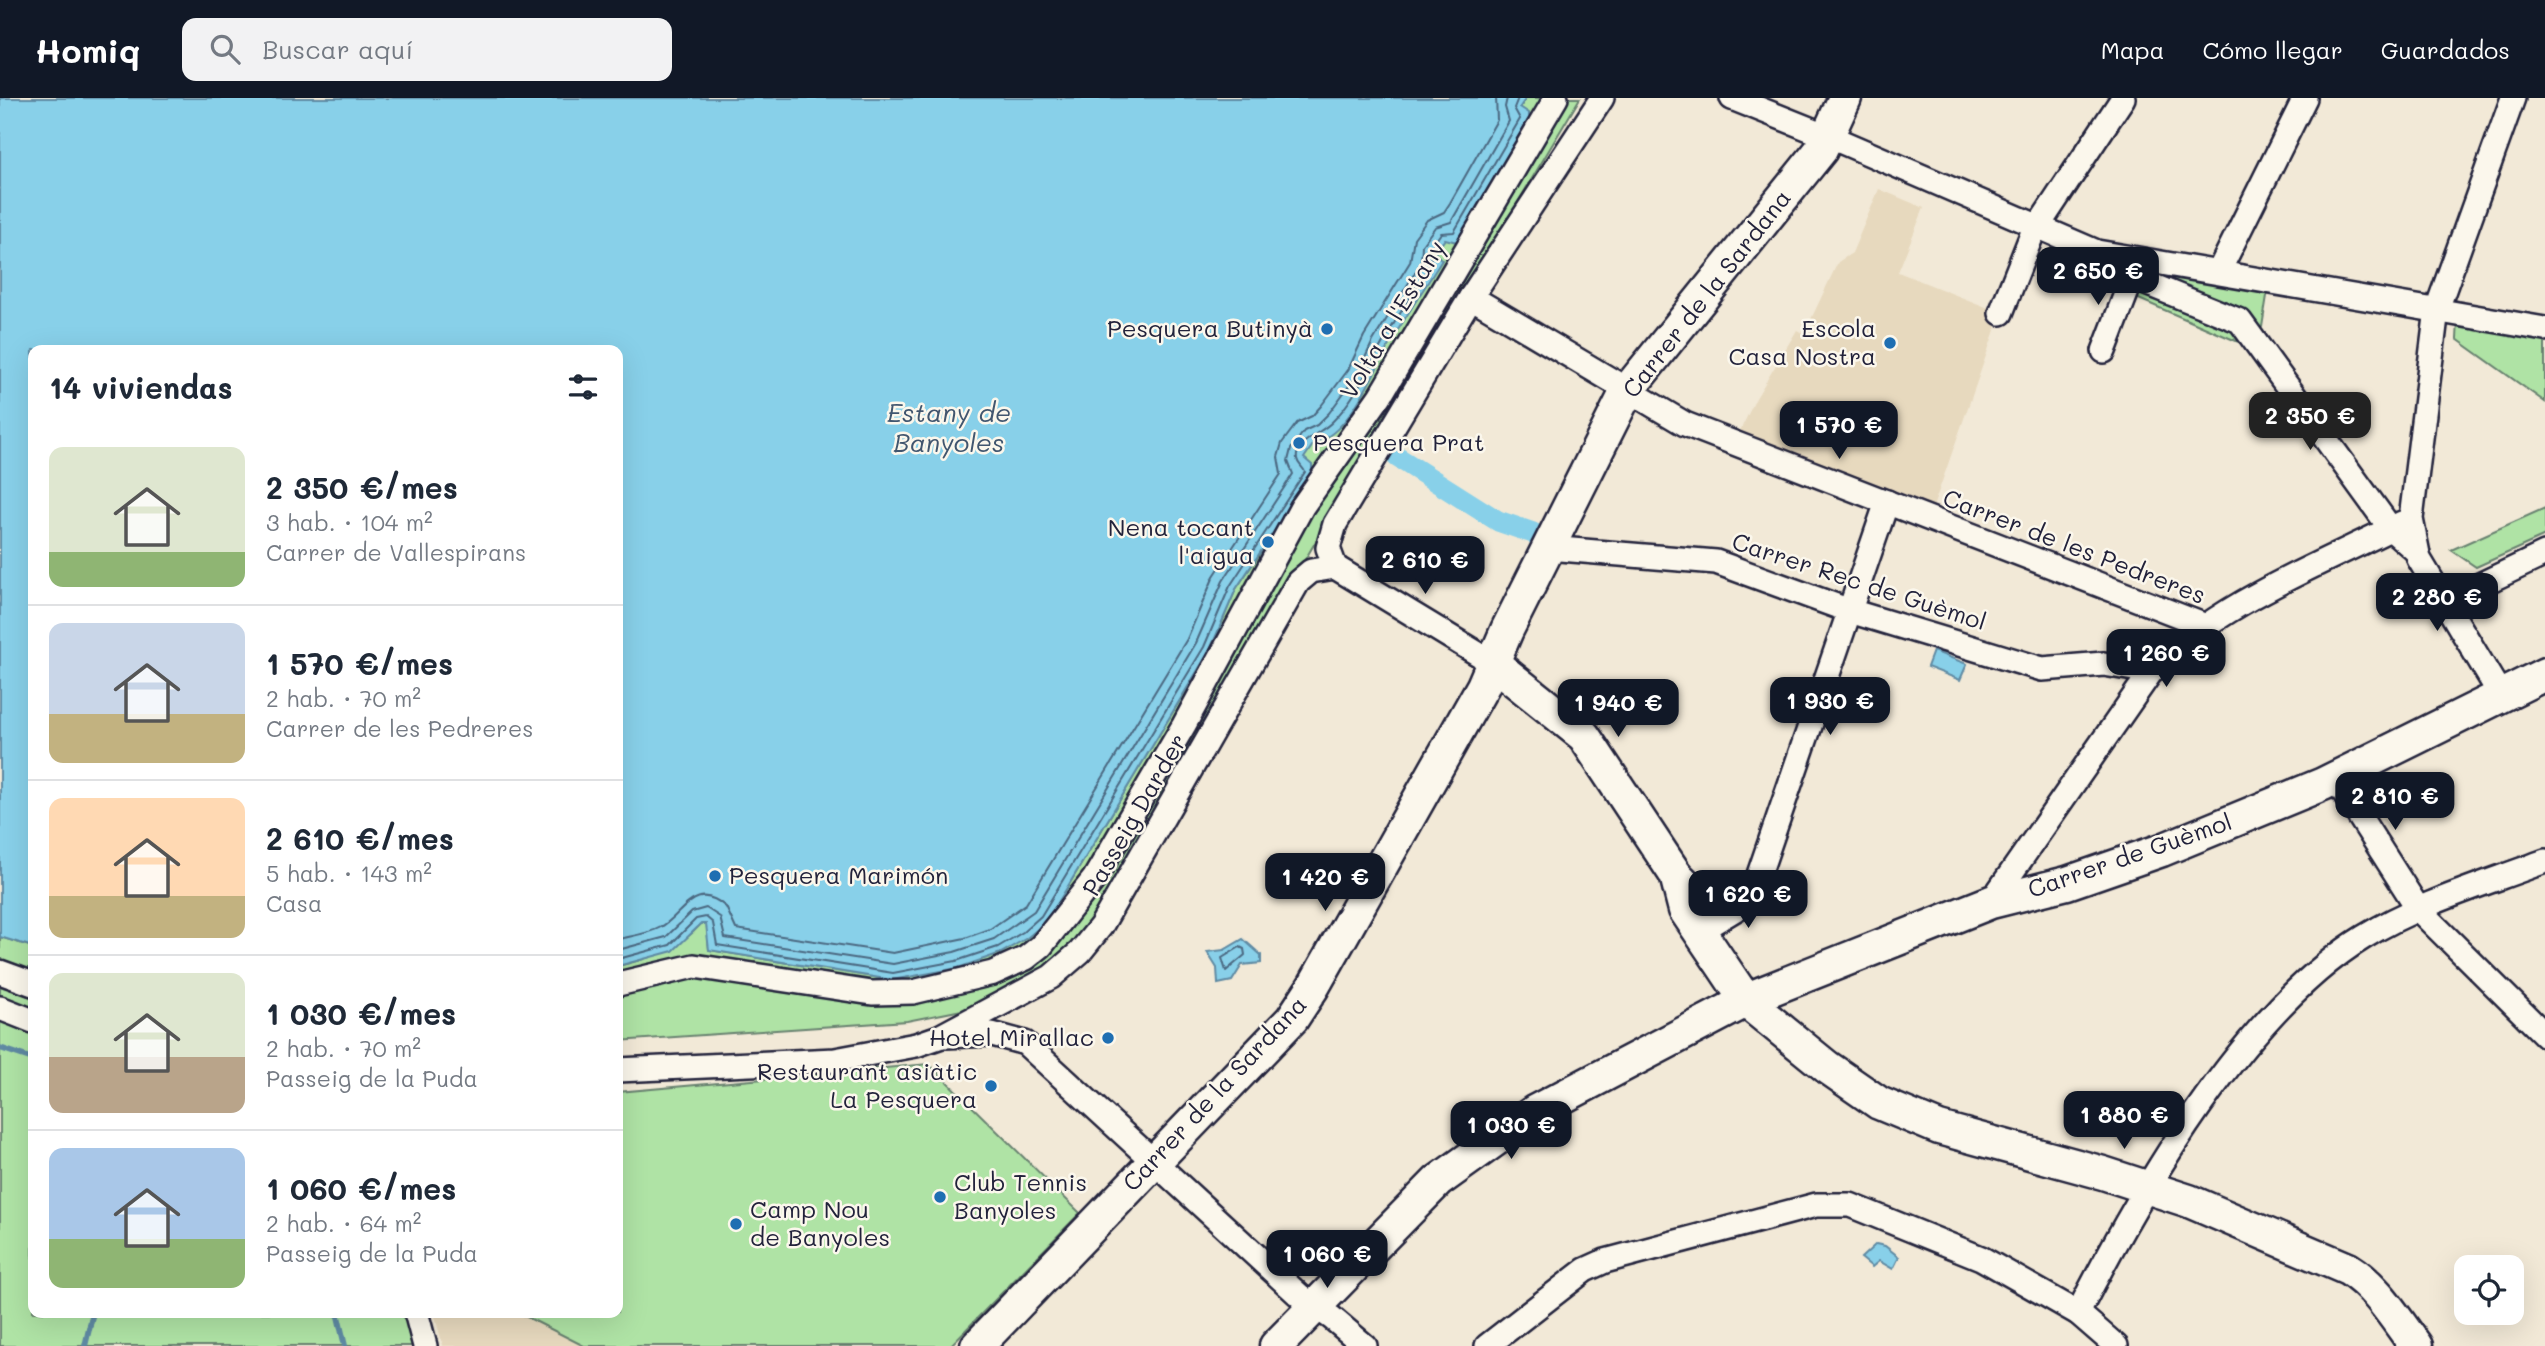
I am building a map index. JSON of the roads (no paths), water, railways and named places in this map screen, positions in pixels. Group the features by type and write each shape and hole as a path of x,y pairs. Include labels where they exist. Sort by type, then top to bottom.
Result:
{"main road":[{"name":"Carrer de la Sardana","path":"977,1346 1154,1159 1292,1019 1313,987 1493,663 1627,391 1824,144 1845,98"},
{"path":"1493,663 1584,736 1677,884 1685,910 1759,1006 1852,1086 1904,1115 1978,1140 2149,1187 2348,1269 2363,1279 2376,1293 2416,1346"},
{"name":"Carrer de Guèmol","path":"1276,1346 1438,1181 1534,1112 1759,1006 1991,902 2051,887 2162,850 2335,778 2545,674"},
{"path":"1677,884 1694,893 1709,925 1759,1006"}],"street":[{"name":"Volta a l'Estany","path":"1268,566 1302,507 1380,396 1556,98"},
{"path":"1493,663 1335,568 1328,548 1335,524 1471,297 1602,98"},
{"path":"1732,98 1824,144 2034,233 2132,278 2240,321 2401,524 2497,696"},
{"path":"2001,313 2034,233 2123,98"},
{"path":"2219,271 2305,98"},
{"path":"2401,524 2437,309 2513,98"},
{"path":"2034,233 2096,253 2219,271 2545,329"},
{"path":"2104,351 2132,278"},
{"name":"Carrer de les Pedreres","path":"1471,297 1685,424 2206,626"},
{"path":"1709,925 1749,901 1755,889 1887,502"},
{"path":"1991,902 2151,672 2171,652 2206,626 2286,580 2401,524"},
{"name":"Carrer Rec de Guèmol","path":"1548,548 1716,562 1850,611 2042,669 2104,664 2151,672"},
{"path":"2444,602 2545,554"},
{"name":"Passeig Darder","path":"623,983 694,966 872,993 913,992 969,980 1026,958 1041,946 1094,880 1184,725 1268,566"},
{"name":"Passeig Darder","path":"623,1070 835,1060 916,1045 939,1037 1051,977 1080,952 1115,903 1298,582 1311,571 1335,568"},
{"path":"2335,778 2419,910 2544,1032"},
{"path":"2027,851 2027,866 2033,876 2051,887"},
{"path":"2078,1313 2164,1161 2235,1060 2298,986 2364,937 2419,910 2545,861"},
{"path":"0,972 28,982"},
{"path":"0,1008 28,1019"},
{"path":"939,1037 992,1034 1025,1043 1315,1307 1364,1346"},
{"path":"1487,1346 1586,1270 1605,1261 1816,1205 1850,1205 1981,1258 2078,1313 2116,1346"},
{"path":"418,1318 425,1346"}],"water":[{"name":"Estany de Banyoles","path":"0,98 1526,98 1520,107 1529,113 1529,118 1457,242 1445,239 1435,253 1442,260 1394,336 1349,416 1327,437 1315,442 1304,458 1312,465 1312,474 1236,589 1210,650 1047,921 1027,938 1001,953 958,968 892,980 709,950 706,924 701,924 673,951 623,965 623,345 28,345 28,945 0,937"},
{"path":"1933,651 1967,664 1960,680 1927,667"},
{"path":"1243,939 1261,955 1261,963 1242,965 1232,981 1218,984 1217,968 1207,952 1224,950"},
{"path":"1876,1244 1885,1246 1899,1257 1893,1269 1879,1261 1872,1267 1861,1258"}],"waterway":[{"path":"1397,457 1498,521 1533,533"},
{"path":"0,1048 28,1057"},
{"path":"85,1346 92,1318"},
{"path":"338,1318 345,1346"}],"place":[{"name":"Pesquera Butinyà","path":"1327,329"},
{"name":"Escola Casa Nostra","path":"1890,343"},
{"name":"Pesquera Prat","path":"1299,443"},
{"name":"Nena tocant l'aigua","path":"1268,542"},
{"name":"Pesquera Marimón","path":"715,876"},
{"name":"Hotel Mirallac","path":"1108,1038"},
{"name":"Restaurant asiàtic La Pesquera","path":"991,1086"},
{"name":"Club Tennis Banyoles","path":"940,1197"},
{"name":"Camp Nou de Banyoles","path":"736,1224"}]}
